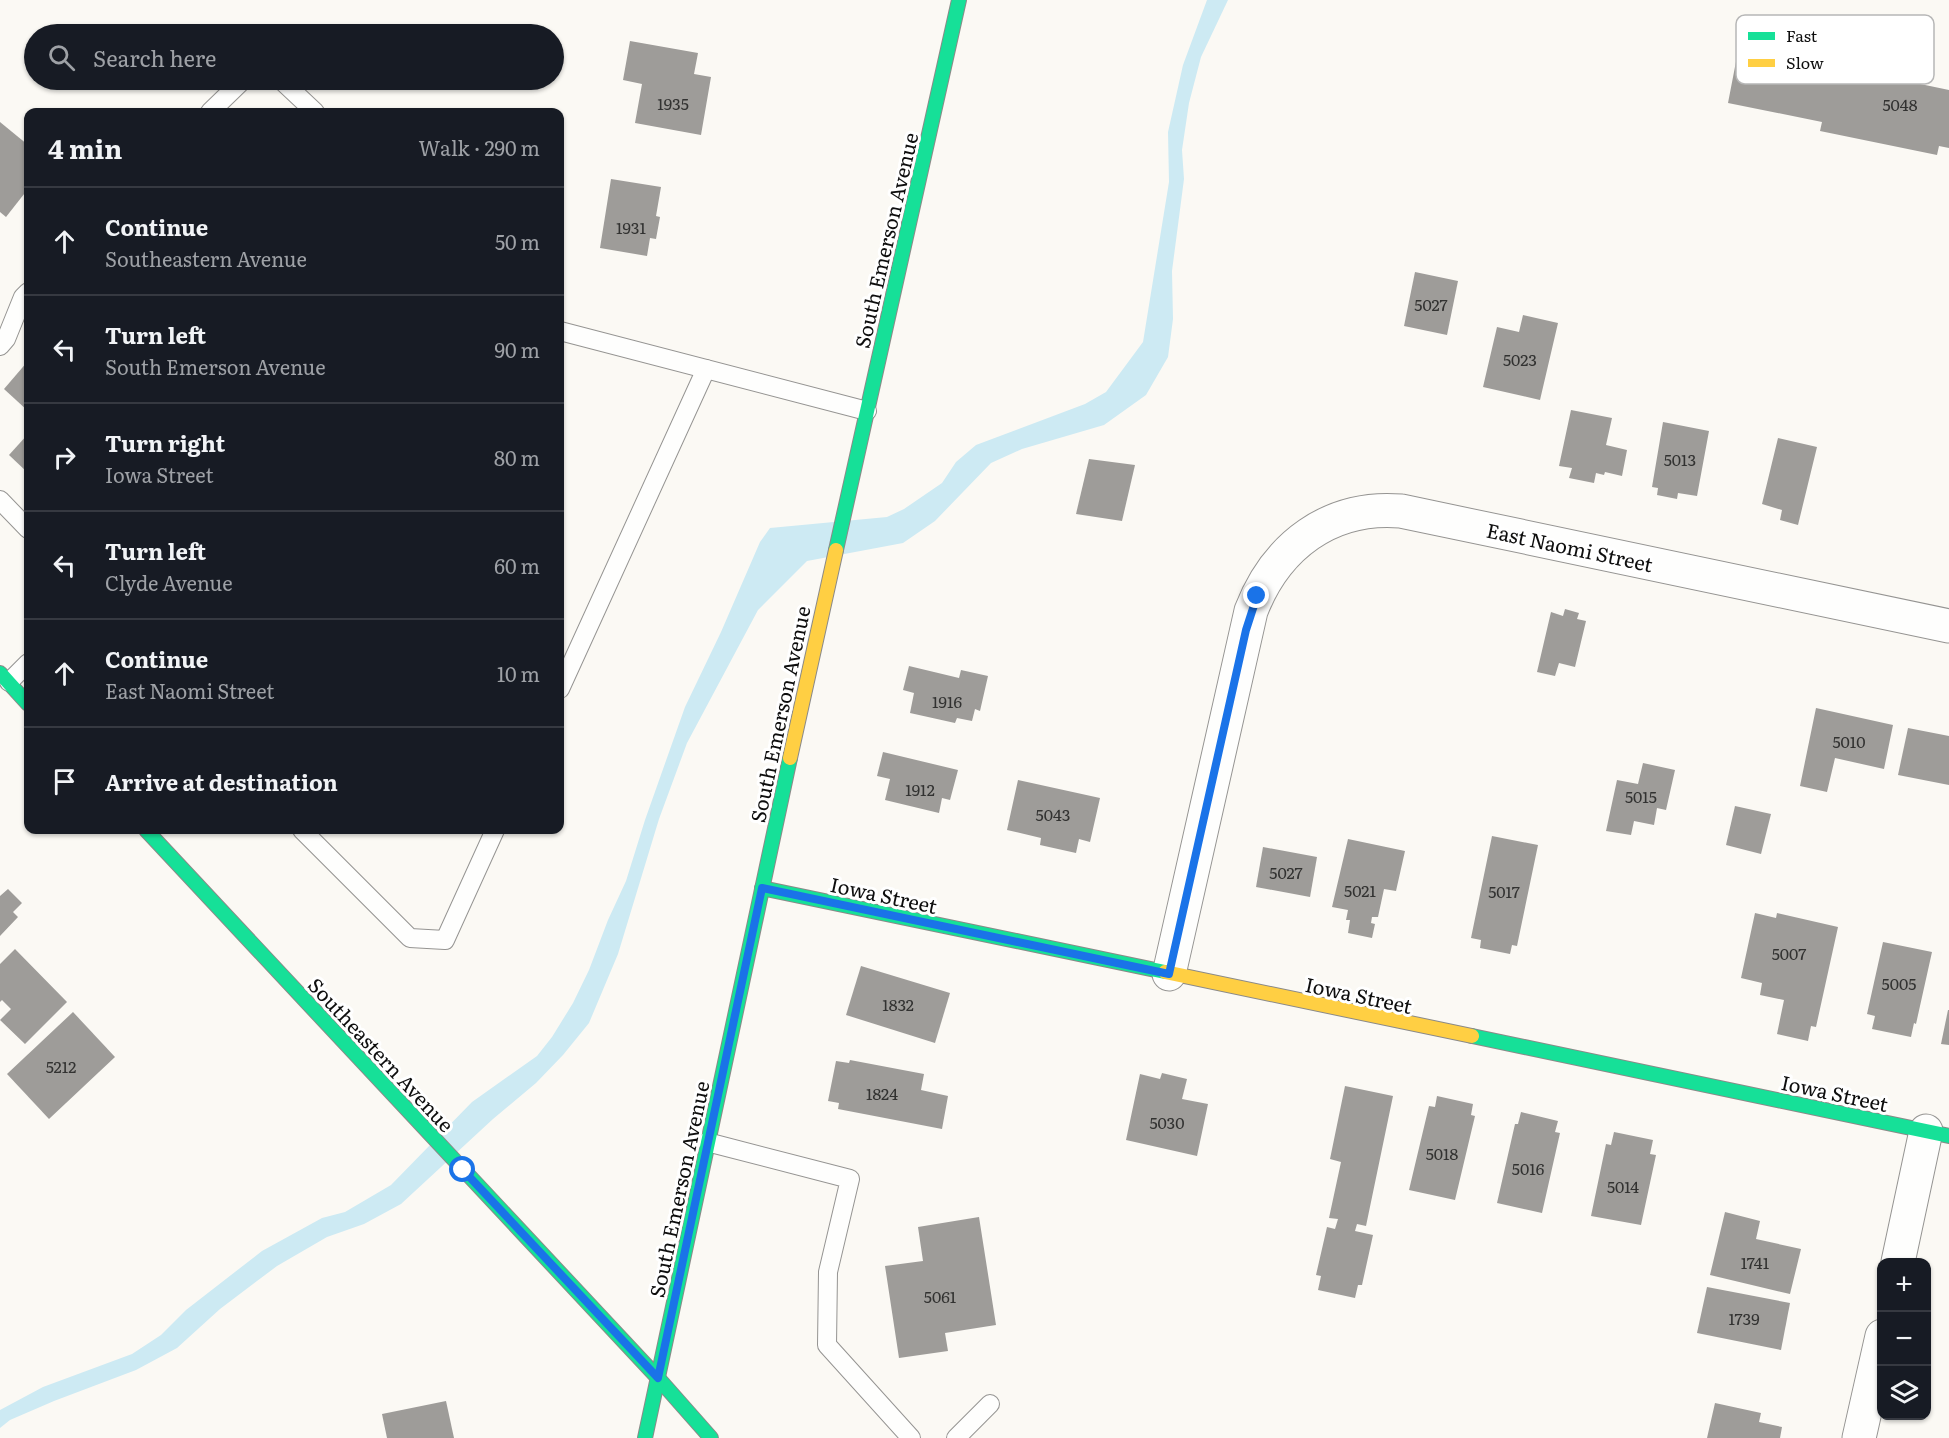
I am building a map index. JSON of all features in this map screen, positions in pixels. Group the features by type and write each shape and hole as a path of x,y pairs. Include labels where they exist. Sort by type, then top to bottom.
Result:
{"main road":[{"name":"South Emerson Avenue","path":"645,1438 820,619 959,0"},
{"name":"Southeastern Avenue","path":"150,834 658,1378 711,1438"},
{"name":"Iowa Street","path":"762,888 1938,1134"}],"street":[{"name":"East Naomi Street","path":"1169,974 1246,630 1257,596 1276,563 1287,551 1315,530 1366,511 1384,509 1413,513 1949,626"},
{"path":"1900,1258 1938,1134"},
{"path":"1859,1438 1877,1355"}],"lane":[{"path":"214,108 233,90"},
{"path":"292,90 311,108"},
{"path":"0,346 6,339 24,296"},
{"path":"564,332 867,411"},
{"path":"564,680 706,369"},
{"path":"0,500 24,525"},
{"path":"306,834 410,938 445,940 493,834"},
{"path":"707,1143 850,1179 828,1272 827,1345 911,1438"},
{"path":"956,1438 990,1404"}],"water":[{"path":"1207,0 1228,0 1201,57 1189,103 1182,150 1184,179 1172,271 1173,319 1168,357 1146,395 1104,425 1022,449 991,463 935,521 903,543 807,561 758,610 687,743 659,819 618,954 589,1023 563,1055 536,1083 493,1119 401,1204 364,1224 327,1237 277,1266 220,1309 177,1348 136,1370 10,1420 0,1428 0,1410 43,1387 132,1354 161,1335 186,1310 262,1251 322,1218 345,1212 391,1185 472,1102 537,1056 573,1003 589,970 626,881 685,707 760,542 770,528 887,517 904,509 942,483 956,462 976,445 1085,404 1106,392 1143,342 1169,182 1168,132 1183,65"}],"building":[{"path":"630,41 698,53 694,74 711,77 701,135 635,123 642,84 623,80"},
{"path":"1736,62 1736,84 1920,84 1949,90 1949,148 1939,146 1937,155 1820,131 1822,122 1728,103"},
{"path":"0,122 24,142 24,194 6,217 0,212"},
{"path":"611,179 661,187 656,216 660,217 656,239 650,238 647,256 600,248"},
{"path":"1415,272 1458,281 1447,335 1404,326"},
{"path":"1523,315 1558,323 1540,400 1483,387 1497,327 1519,332"},
{"path":"24,366 24,407 4,389"},
{"path":"1571,410 1612,418 1606,445 1627,450 1622,476 1605,472 1604,475 1596,473 1594,483 1569,478 1572,468 1559,466"},
{"path":"1663,422 1709,431 1697,496 1678,493 1677,499 1657,495 1658,488 1652,487"},
{"path":"24,438 24,469 9,455"},
{"path":"1778,438 1817,447 1798,525 1780,520 1782,510 1762,504"},
{"path":"1089,459 1135,465 1122,521 1076,514"},
{"path":"1565,609 1579,613 1577,619 1586,621 1575,667 1559,663 1555,676 1537,672 1551,612 1563,616"},
{"path":"909,666 959,678 961,670 988,676 980,711 975,709 972,721 957,718 955,723 910,713 914,693 903,690"},
{"path":"1816,708 1893,725 1884,769 1835,758 1827,792 1800,786"},
{"path":"1908,728 1949,736 1949,785 1898,775"},
{"path":"883,752 958,770 950,800 942,798 939,813 885,800 890,779 877,776"},
{"path":"1643,763 1675,770 1666,810 1657,808 1654,825 1634,821 1631,835 1606,831 1617,780 1638,784"},
{"path":"1018,780 1100,798 1090,842 1079,839 1076,853 1040,845 1041,838 1007,830"},
{"path":"1735,806 1771,814 1761,854 1726,845"},
{"path":"1492,836 1538,845 1517,946 1512,945 1510,954 1480,948 1481,940 1471,938"},
{"path":"1348,839 1405,851 1396,891 1384,889 1378,917 1372,917 1371,923 1375,924 1372,938 1348,933 1350,920 1346,920 1348,910 1332,907"},
{"path":"1263,847 1317,857 1310,897 1256,887"},
{"path":"8,889 22,903 13,912 18,917 0,936 0,896"},
{"path":"1755,913 1776,918 1777,913 1838,927 1816,1027 1811,1026 1808,1041 1777,1034 1784,1000 1760,995 1762,983 1741,978"},
{"path":"1883,942 1932,952 1911,1037 1872,1029 1875,1016 1867,1014"},
{"path":"15,949 67,1002 25,1044 0,1020 11,1009 2,1000 0,1002 0,964"},
{"path":"861,966 950,993 935,1043 846,1015"},
{"path":"1949,1010 1949,1045 1941,1044"},
{"path":"73,1012 115,1057 49,1119 7,1074"},
{"path":"850,1060 924,1074 921,1090 948,1096 942,1129 838,1109 839,1103 828,1101 836,1061 849,1063"},
{"path":"1162,1073 1187,1079 1182,1099 1208,1104 1197,1156 1126,1140 1140,1074 1160,1079"},
{"path":"1345,1086 1393,1096 1366,1226 1357,1224 1355,1231 1373,1235 1362,1285 1358,1285 1355,1298 1318,1290 1321,1276 1316,1275 1327,1227 1335,1229 1338,1219 1329,1218 1341,1162 1330,1159"},
{"path":"1437,1096 1473,1104 1471,1115 1475,1116 1455,1200 1409,1190 1429,1106 1435,1107"},
{"path":"1521,1112 1558,1121 1555,1132 1560,1133 1542,1213 1497,1203 1515,1124 1518,1124"},
{"path":"1614,1132 1653,1140 1650,1154 1656,1155 1641,1225 1591,1216 1606,1144 1611,1145"},
{"path":"1725,1212 1760,1221 1756,1239 1801,1249 1790,1294 1710,1275"},
{"path":"979,1217 996,1325 945,1333 948,1351 899,1358 885,1266 923,1261 918,1227"},
{"path":"1707,1287 1790,1303 1781,1350 1697,1333"},
{"path":"446,1401 454,1438 387,1438 382,1414"},
{"path":"1715,1403 1761,1413 1759,1422 1782,1427 1780,1438 1707,1438"}],"traffic: fast":[{"path":"836,550 959,0"},
{"path":"0,673 24,700"},
{"path":"645,1438 790,758"},
{"path":"150,834 658,1378 711,1438"},
{"path":"762,888 1165,972"},
{"path":"1472,1036 1949,1136"}],"traffic: slow":[{"path":"790,758 836,550"},
{"path":"1165,972 1472,1036"}],"route":[{"path":"463,1170 658,1378 762,888 1169,974 1246,630 1257,596"}]}
